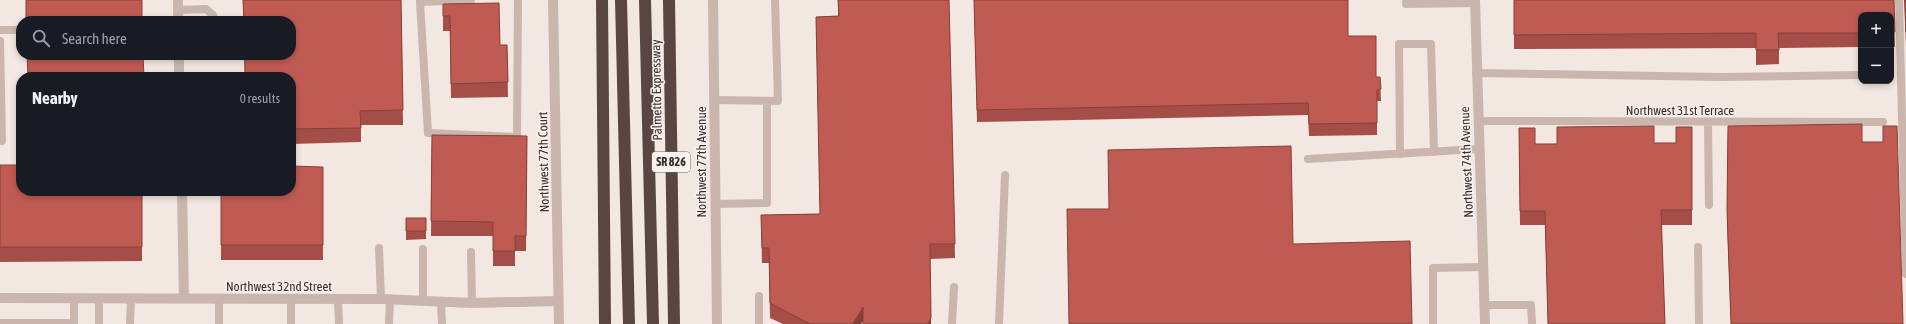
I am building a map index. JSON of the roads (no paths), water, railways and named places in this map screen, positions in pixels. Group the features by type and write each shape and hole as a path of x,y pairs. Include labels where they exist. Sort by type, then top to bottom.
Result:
{"highway":[{"path":"602,0 605,324"},
{"path":"621,0 629,324"},
{"path":"645,0 653,324"},
{"name":"Palmetto Expressway","path":"669,0 674,324"}],"street":[{"name":"Northwest 77th Court","path":"553,0 559,324"},
{"name":"Northwest 77th Avenue","path":"713,0 714,204 717,324"},
{"name":"Northwest 74th Avenue","path":"1475,2 1484,324"},
{"path":"178,5 178,16"},
{"path":"179,60 179,72"},
{"path":"182,196 184,299"},
{"name":"Northwest 32nd Street","path":"0,298 291,300 385,299 472,303 558,301"}],"lane":[{"path":"471,0 420,2 428,133 517,137 518,0"},
{"path":"714,100 778,101 775,0"},
{"path":"1406,0 1406,4 1475,2"},
{"path":"1899,0 1903,75 1906,274"},
{"path":"178,5 206,10 214,16"},
{"path":"0,30 16,30"},
{"path":"0,41 2,141"},
{"path":"1400,154 1399,44 1431,44 1434,152"},
{"path":"1476,73 1721,77 1858,75"},
{"path":"714,204 767,203 767,101"},
{"name":"Northwest 31st Terrace","path":"1478,121 1883,122"},
{"path":"1708,122 1709,205"},
{"path":"1308,159 1478,149"},
{"path":"999,324 1005,175"},
{"path":"1698,247 1699,324"},
{"path":"378,248 390,324"},
{"path":"423,249 423,301"},
{"path":"471,252 472,303"},
{"path":"1433,324 1433,268 1483,267"},
{"path":"952,324 954,287"},
{"path":"759,296 759,324"},
{"path":"0,323 74,323 74,298"},
{"path":"99,324 100,299"},
{"path":"130,324 131,299"},
{"path":"219,299 219,324"},
{"path":"338,299 339,324"},
{"path":"291,300 291,324"},
{"path":"441,302 442,324"},
{"path":"1484,306 1531,304 1532,324"}]}
